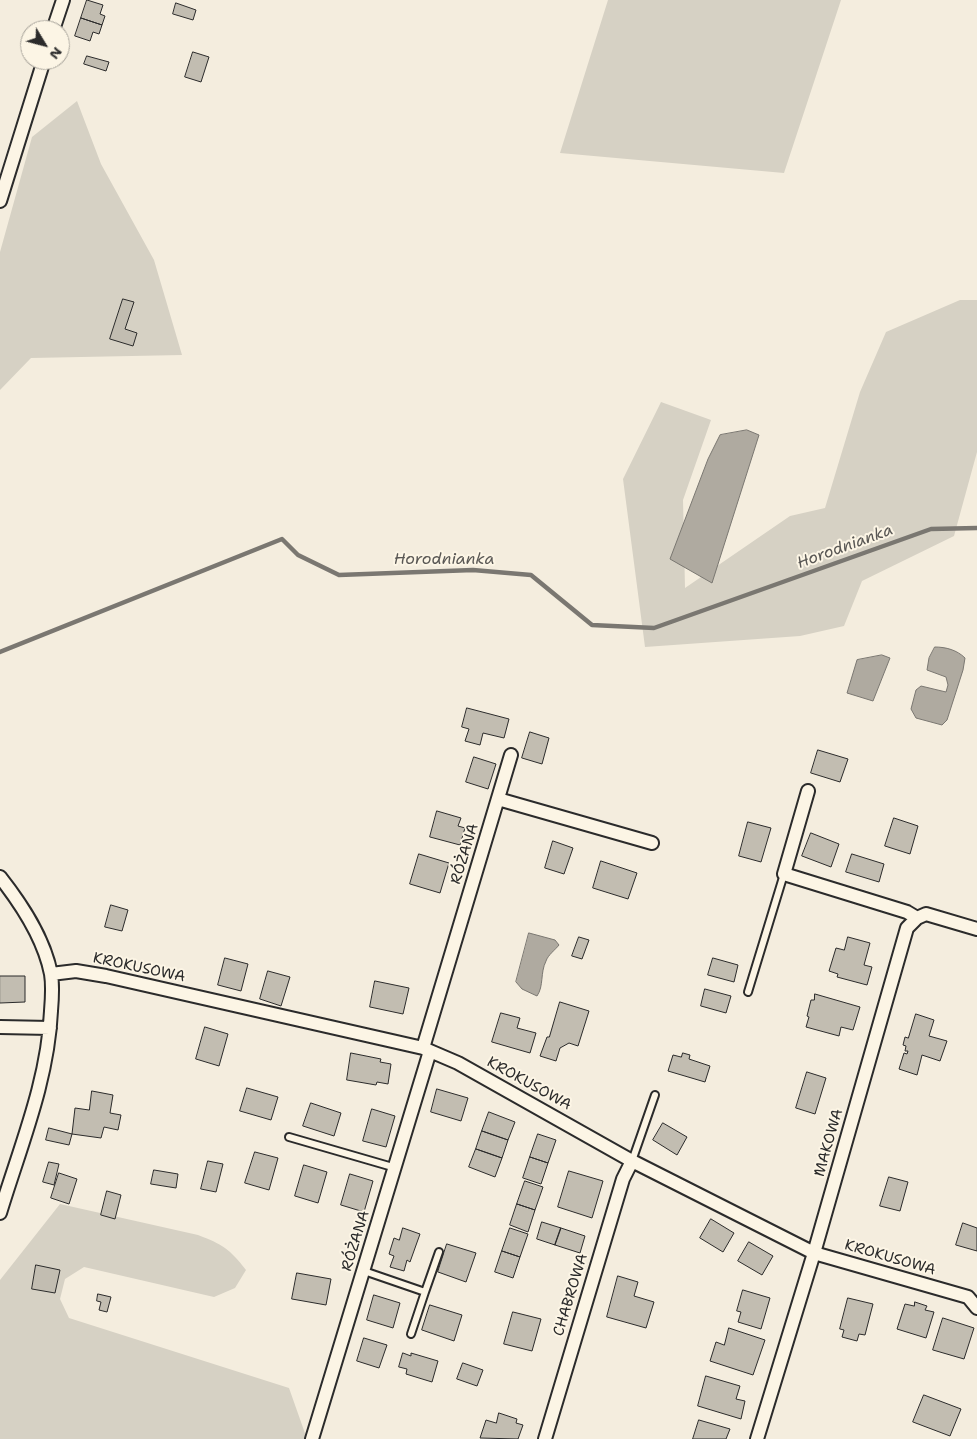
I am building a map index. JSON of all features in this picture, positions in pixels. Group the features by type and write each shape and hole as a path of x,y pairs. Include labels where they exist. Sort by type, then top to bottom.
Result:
{"street":[{"path":"56,20 63,0"},
{"path":"0,201 41,70"},
{"name":"RÓŻANA","path":"312,1439 396,1168 427,1050 511,755"},
{"path":"808,792 784,874 907,912 917,918 926,914 977,929"},
{"path":"498,799 652,843"},
{"path":"0,877 30,921 41,944 51,974 50,1028 43,1075 0,1213"},
{"name":"MAKOWA","path":"757,1439 814,1253 907,928 917,918"},
{"name":"KROKUSOWA","path":"51,974 76,971 106,976 427,1050 475,1072 632,1161 814,1253 973,1298"},
{"path":"0,1027 50,1028"},
{"name":"CHABROWA","path":"545,1439 623,1179 632,1161"},
{"path":"973,1298 977,1308"}],"lane":[{"path":"748,992 784,874"},
{"path":"632,1161 655,1095"},
{"path":"289,1137 396,1168"},
{"path":"411,1334 439,1252"},
{"path":"364,1271 425,1292"}],"shaded area":[{"path":"608,0 841,0 784,173 560,153"},
{"path":"77,101 101,164 154,260 182,355 31,358 0,390 0,252 32,137"},
{"path":"960,300 977,300 977,452 954,536 862,581 844,626 800,636 645,647 623,479 661,402 711,420 683,500 685,588 790,516 825,508 860,392 886,332"},
{"path":"747,430 759,435 712,583 670,559 708,459 720,435"},
{"path":"935,647 951,650 965,658 947,720 942,725 916,718 911,709 916,690 921,686 946,692 948,685 946,677 927,670 929,658"},
{"path":"882,655 890,658 873,701 847,693 857,660"},
{"path":"529,933 555,940 559,945 546,961 541,988 537,996 522,989 516,982"},
{"path":"60,1204 198,1235 220,1244 230,1252 246,1270 235,1288 214,1297 84,1267 65,1279 60,1299 69,1318 289,1388 307,1439 0,1439 0,1280"}],"building":[{"path":"87,0 103,5 100,14 105,16 102,25 81,18"},
{"path":"176,3 196,10 193,20 173,14"},
{"path":"81,18 102,25 99,34 93,32 90,41 75,36"},
{"path":"193,52 209,57 201,82 185,77"},
{"path":"87,56 109,62 106,71 84,64"},
{"path":"123,299 134,302 125,329 137,333 133,346 110,339"},
{"path":"467,708 509,719 504,738 483,733 480,745 465,741 469,729 462,727"},
{"path":"530,732 549,738 542,764 522,758"},
{"path":"818,750 848,759 840,782 811,773"},
{"path":"474,757 496,764 488,789 466,782"},
{"path":"437,811 461,818 458,826 465,828 460,845 430,837"},
{"path":"894,818 918,826 910,854 885,846"},
{"path":"748,822 771,828 761,862 739,856"},
{"path":"811,833 839,844 831,867 802,856"},
{"path":"553,841 573,848 564,874 545,868"},
{"path":"419,854 449,863 440,893 410,884"},
{"path":"852,854 884,864 879,882 846,872"},
{"path":"601,861 637,873 628,899 593,888"},
{"path":"111,905 128,910 122,931 105,927"},
{"path":"579,937 589,940 582,959 572,956"},
{"path":"848,937 870,943 864,965 872,967 867,985 837,977 838,974 829,971 836,948 844,950"},
{"path":"225,958 248,964 241,991 218,985"},
{"path":"713,958 738,965 734,982 708,975"},
{"path":"268,971 290,977 281,1006 260,999"},
{"path":"0,976 25,976 25,1002 0,1003"},
{"path":"375,981 409,988 403,1014 370,1007"},
{"path":"705,989 731,996 726,1013 701,1006"},
{"path":"815,994 860,1007 853,1030 841,1027 839,1036 806,1027 811,1000 814,1000"},
{"path":"560,1002 589,1011 578,1046 569,1043 560,1048 556,1061 540,1056 547,1037 549,1037"},
{"path":"501,1013 520,1018 517,1028 536,1033 530,1053 492,1042"},
{"path":"916,1014 934,1020 929,1036 947,1041 940,1061 922,1055 917,1075 899,1069 904,1053 907,1054 908,1051 905,1051 906,1046 903,1045 905,1037 908,1038"},
{"path":"205,1027 228,1034 219,1066 196,1059"},
{"path":"351,1053 381,1059 380,1062 391,1064 388,1084 377,1082 376,1085 347,1080"},
{"path":"683,1053 690,1055 689,1059 710,1066 705,1082 668,1071 673,1055 681,1057"},
{"path":"807,1072 826,1078 815,1114 796,1108"},
{"path":"247,1088 278,1097 271,1120 240,1111"},
{"path":"437,1089 468,1098 461,1121 431,1112"},
{"path":"92,1091 113,1095 110,1113 121,1115 118,1130 104,1127 101,1138 72,1134 75,1108 89,1110"},
{"path":"311,1103 341,1113 334,1136 303,1126"},
{"path":"372,1109 395,1116 386,1147 363,1141"},
{"path":"489,1112 515,1122 508,1140 482,1131"},
{"path":"663,1123 687,1137 677,1155 653,1140"},
{"path":"49,1128 72,1134 69,1145 46,1140"},
{"path":"482,1131 508,1140 502,1158 476,1149"},
{"path":"538,1134 556,1140 548,1163 530,1157"},
{"path":"476,1149 502,1158 495,1177 469,1167"},
{"path":"255,1152 278,1158 269,1190 245,1183"},
{"path":"530,1157 548,1163 541,1184 523,1178"},
{"path":"208,1161 223,1164 216,1192 201,1189"},
{"path":"49,1162 59,1164 54,1185 43,1182"},
{"path":"304,1165 327,1172 318,1203 295,1196"},
{"path":"154,1170 178,1174 176,1188 151,1184"},
{"path":"569,1171 603,1181 592,1218 558,1207"},
{"path":"59,1173 77,1179 69,1204 51,1198"},
{"path":"350,1174 373,1181 364,1212 341,1205"},
{"path":"889,1177 908,1182 900,1211 880,1206"},
{"path":"525,1181 543,1187 535,1210 517,1204"},
{"path":"107,1191 121,1195 115,1219 101,1215"},
{"path":"517,1204 535,1210 528,1232 510,1225"},
{"path":"711,1219 734,1233 723,1252 700,1238"},
{"path":"542,1222 561,1228 555,1245 537,1239"},
{"path":"963,1223 977,1228 977,1251 956,1245"},
{"path":"403,1228 420,1234 410,1262 407,1260 404,1271 390,1267 394,1256 389,1254 394,1238 399,1240"},
{"path":"510,1228 528,1234 520,1257 502,1251"},
{"path":"561,1228 585,1236 580,1253 555,1245"},
{"path":"749,1242 773,1256 762,1275 738,1261"},
{"path":"447,1244 476,1253 466,1282 438,1272"},
{"path":"502,1251 520,1257 513,1278 495,1272"},
{"path":"36,1265 60,1270 55,1293 32,1289"},
{"path":"297,1273 331,1279 326,1305 292,1299"},
{"path":"618,1276 638,1282 634,1296 654,1302 646,1328 607,1317"},
{"path":"743,1290 770,1298 761,1329 738,1322 741,1312 737,1311"},
{"path":"98,1294 111,1297 107,1312 99,1310 101,1302 97,1301"},
{"path":"374,1295 400,1303 393,1328 367,1320"},
{"path":"848,1298 873,1304 865,1335 859,1334 857,1341 842,1337 844,1330 840,1329"},
{"path":"915,1302 927,1306 925,1310 934,1312 926,1338 897,1329 905,1304 914,1306"},
{"path":"430,1305 462,1315 454,1341 422,1330"},
{"path":"513,1312 541,1319 532,1351 504,1344"},
{"path":"943,1318 974,1328 964,1359 933,1350"},
{"path":"729,1328 765,1340 753,1375 710,1361 716,1342 724,1345"},
{"path":"364,1338 387,1345 379,1368 357,1361"},
{"path":"403,1353 411,1356 411,1353 438,1361 432,1382 406,1374 407,1369 399,1367"},
{"path":"463,1363 483,1370 477,1386 457,1379"},
{"path":"706,1376 740,1386 736,1399 745,1401 741,1419 698,1406"},
{"path":"924,1395 961,1409 950,1436 913,1422"},
{"path":"499,1413 517,1419 516,1423 523,1425 518,1439 480,1438 486,1420 496,1423"},
{"path":"699,1420 730,1429 726,1439 693,1439"}],"waterway":[{"name":"Horodnianka","path":"0,652 282,539 298,555 339,575 473,570 531,575 592,625 654,628 931,529 977,528"}]}
